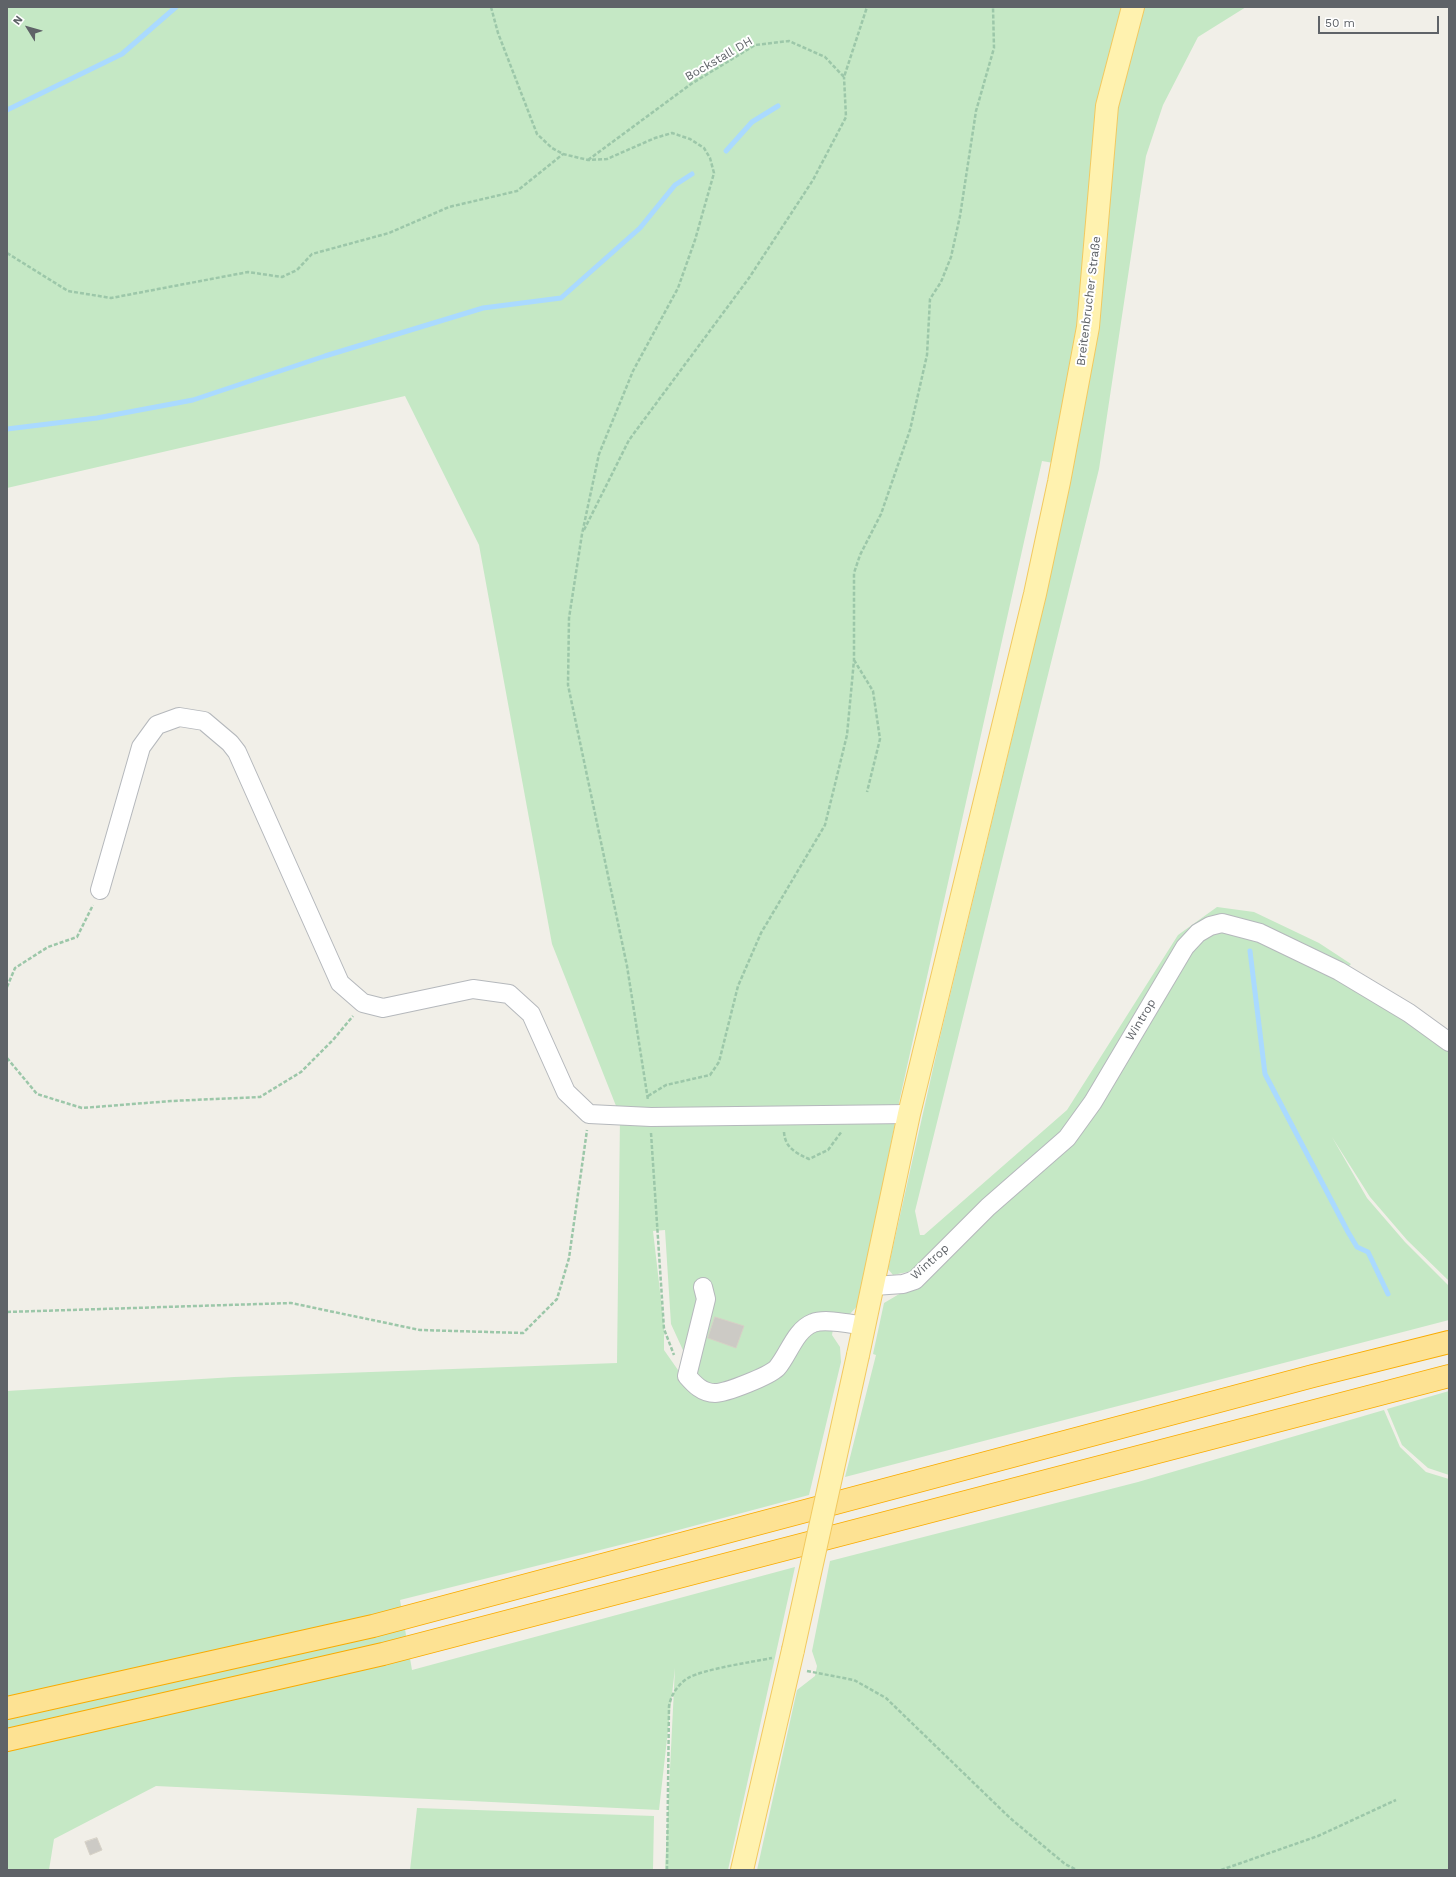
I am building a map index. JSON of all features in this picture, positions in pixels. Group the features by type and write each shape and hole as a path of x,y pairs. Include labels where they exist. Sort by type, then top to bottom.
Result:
{"highway":[{"path":"7,1708 373,1626 1305,1378 1449,1342"},
{"path":"7,1740 383,1654 1449,1376"}],"main road":[{"name":"Breitenbrucher Straße","path":"742,1870 786,1658 874,1286 909,1114 1035,594 1059,482 1088,327 1107,106 1133,7"}],"street":[{"path":"100,890 141,747 157,725 179,717 204,721 230,743 237,752 340,983 363,1004 383,1008 473,989 509,994 531,1014 566,1092 589,1114 651,1117 909,1114"},
{"name":"Wintrop","path":"874,1286 903,1284 915,1280 988,1207 1067,1138 1093,1102 1185,947 1198,933 1210,926 1222,923 1260,933 1339,971 1409,1012 1449,1042"},
{"path":"703,1287 706,1299 687,1376 702,1390 714,1393 725,1391 773,1372 806,1326 814,1322 822,1321 865,1326"}],"path":[{"path":"491,7 498,34 537,134 552,148 563,154 588,160 607,159 655,138 672,133 690,139 704,148 710,158 714,173 695,240 678,288 633,371 599,454 582,534 569,618 568,685 627,966 648,1096 666,1085 710,1075 719,1062 738,986 761,932 826,825 847,735 854,660 854,574 860,555 881,514 910,430 927,355 930,299 940,282 951,257 960,216 976,111 994,48 993,7"},
{"path":"582,534 629,440 749,278 813,180 846,117 844,77 866,7"},
{"name":"Bockstall DH","path":"588,160 691,84 755,45 790,41 825,57 844,77"},
{"path":"7,253 68,291 112,298 248,272 282,277 297,270 312,254 389,233 450,207 517,191 563,154"},
{"path":"854,660 873,691 880,739 867,792"},
{"path":"7,987 15,968 48,947 77,938 100,890"},
{"path":"7,1058 37,1094 82,1108 171,1101 260,1097 301,1072 333,1040 363,1004"},
{"path":"7,1312 292,1303 420,1330 523,1333 556,1299 570,1258 589,1114"},
{"path":"784,1116 785,1140 794,1152 809,1159 828,1150 840,1136 850,1115"},
{"path":"651,1127 664,1330 669,1346 687,1376"},
{"path":"667,1870 669,1720 672,1697 686,1679 697,1674 786,1658 854,1680 886,1698 1010,1818 1065,1864 1077,1870"},
{"path":"1221,1870 1318,1836 1396,1800"}],"green space":[{"path":"7,7 1246,7 1198,37 1163,105 1146,156 1099,469 915,1211 920,1235 924,1235 1067,1110 1178,935 1217,907 1254,912 1319,943 1351,964 1345,970 1288,943 1284,950 1349,981 1441,1043 1449,1051 1449,1281 1407,1240 1370,1197 1332,1137 1367,1198 1405,1242 1449,1286 1449,1320 845,1477 876,1355 873,1354 884,1303 906,1290 925,1271 920,1263 912,1271 893,1275 888,1269 941,1033 1027,676 1071,466 1042,461 900,1098 859,1304 850,1314 824,1314 806,1322 765,1370 724,1386 704,1384 693,1372 671,1324 665,1230 653,1231 664,1326 664,1350 685,1380 699,1392 727,1398 770,1380 783,1370 811,1330 824,1326 833,1329 832,1335 840,1347 841,1362 809,1495 656,1536 400,1600 412,1670 795,1567 728,1870 665,1870 675,1668 659,1810 156,1786 54,1839 49,1870 7,1870 7,1391 234,1377 617,1363 620,1116 552,944 479,545 405,396 7,488"},
{"path":"1449,1391 1449,1475 1428,1468 1402,1445 1387,1409"},
{"path":"1384,1410 1400,1447 1426,1472 1449,1479 1449,1870 757,1870 797,1690 815,1676 817,1666 812,1651 830,1561 1138,1482"},
{"path":"417,1808 654,1816 653,1870 410,1870"}],"building":[{"path":"715,1317 744,1326 736,1348 708,1338"},
{"path":"97,1838 102,1850 90,1855 85,1842"}],"waterway":[{"path":"7,110 122,54 176,7"},
{"path":"726,151 752,122 778,106"},
{"path":"7,429 97,418 193,400 325,356 483,308 561,298 640,228 675,185 692,174"},
{"path":"1250,951 1265,1074 1348,1232 1357,1247 1368,1252 1388,1294"}]}
